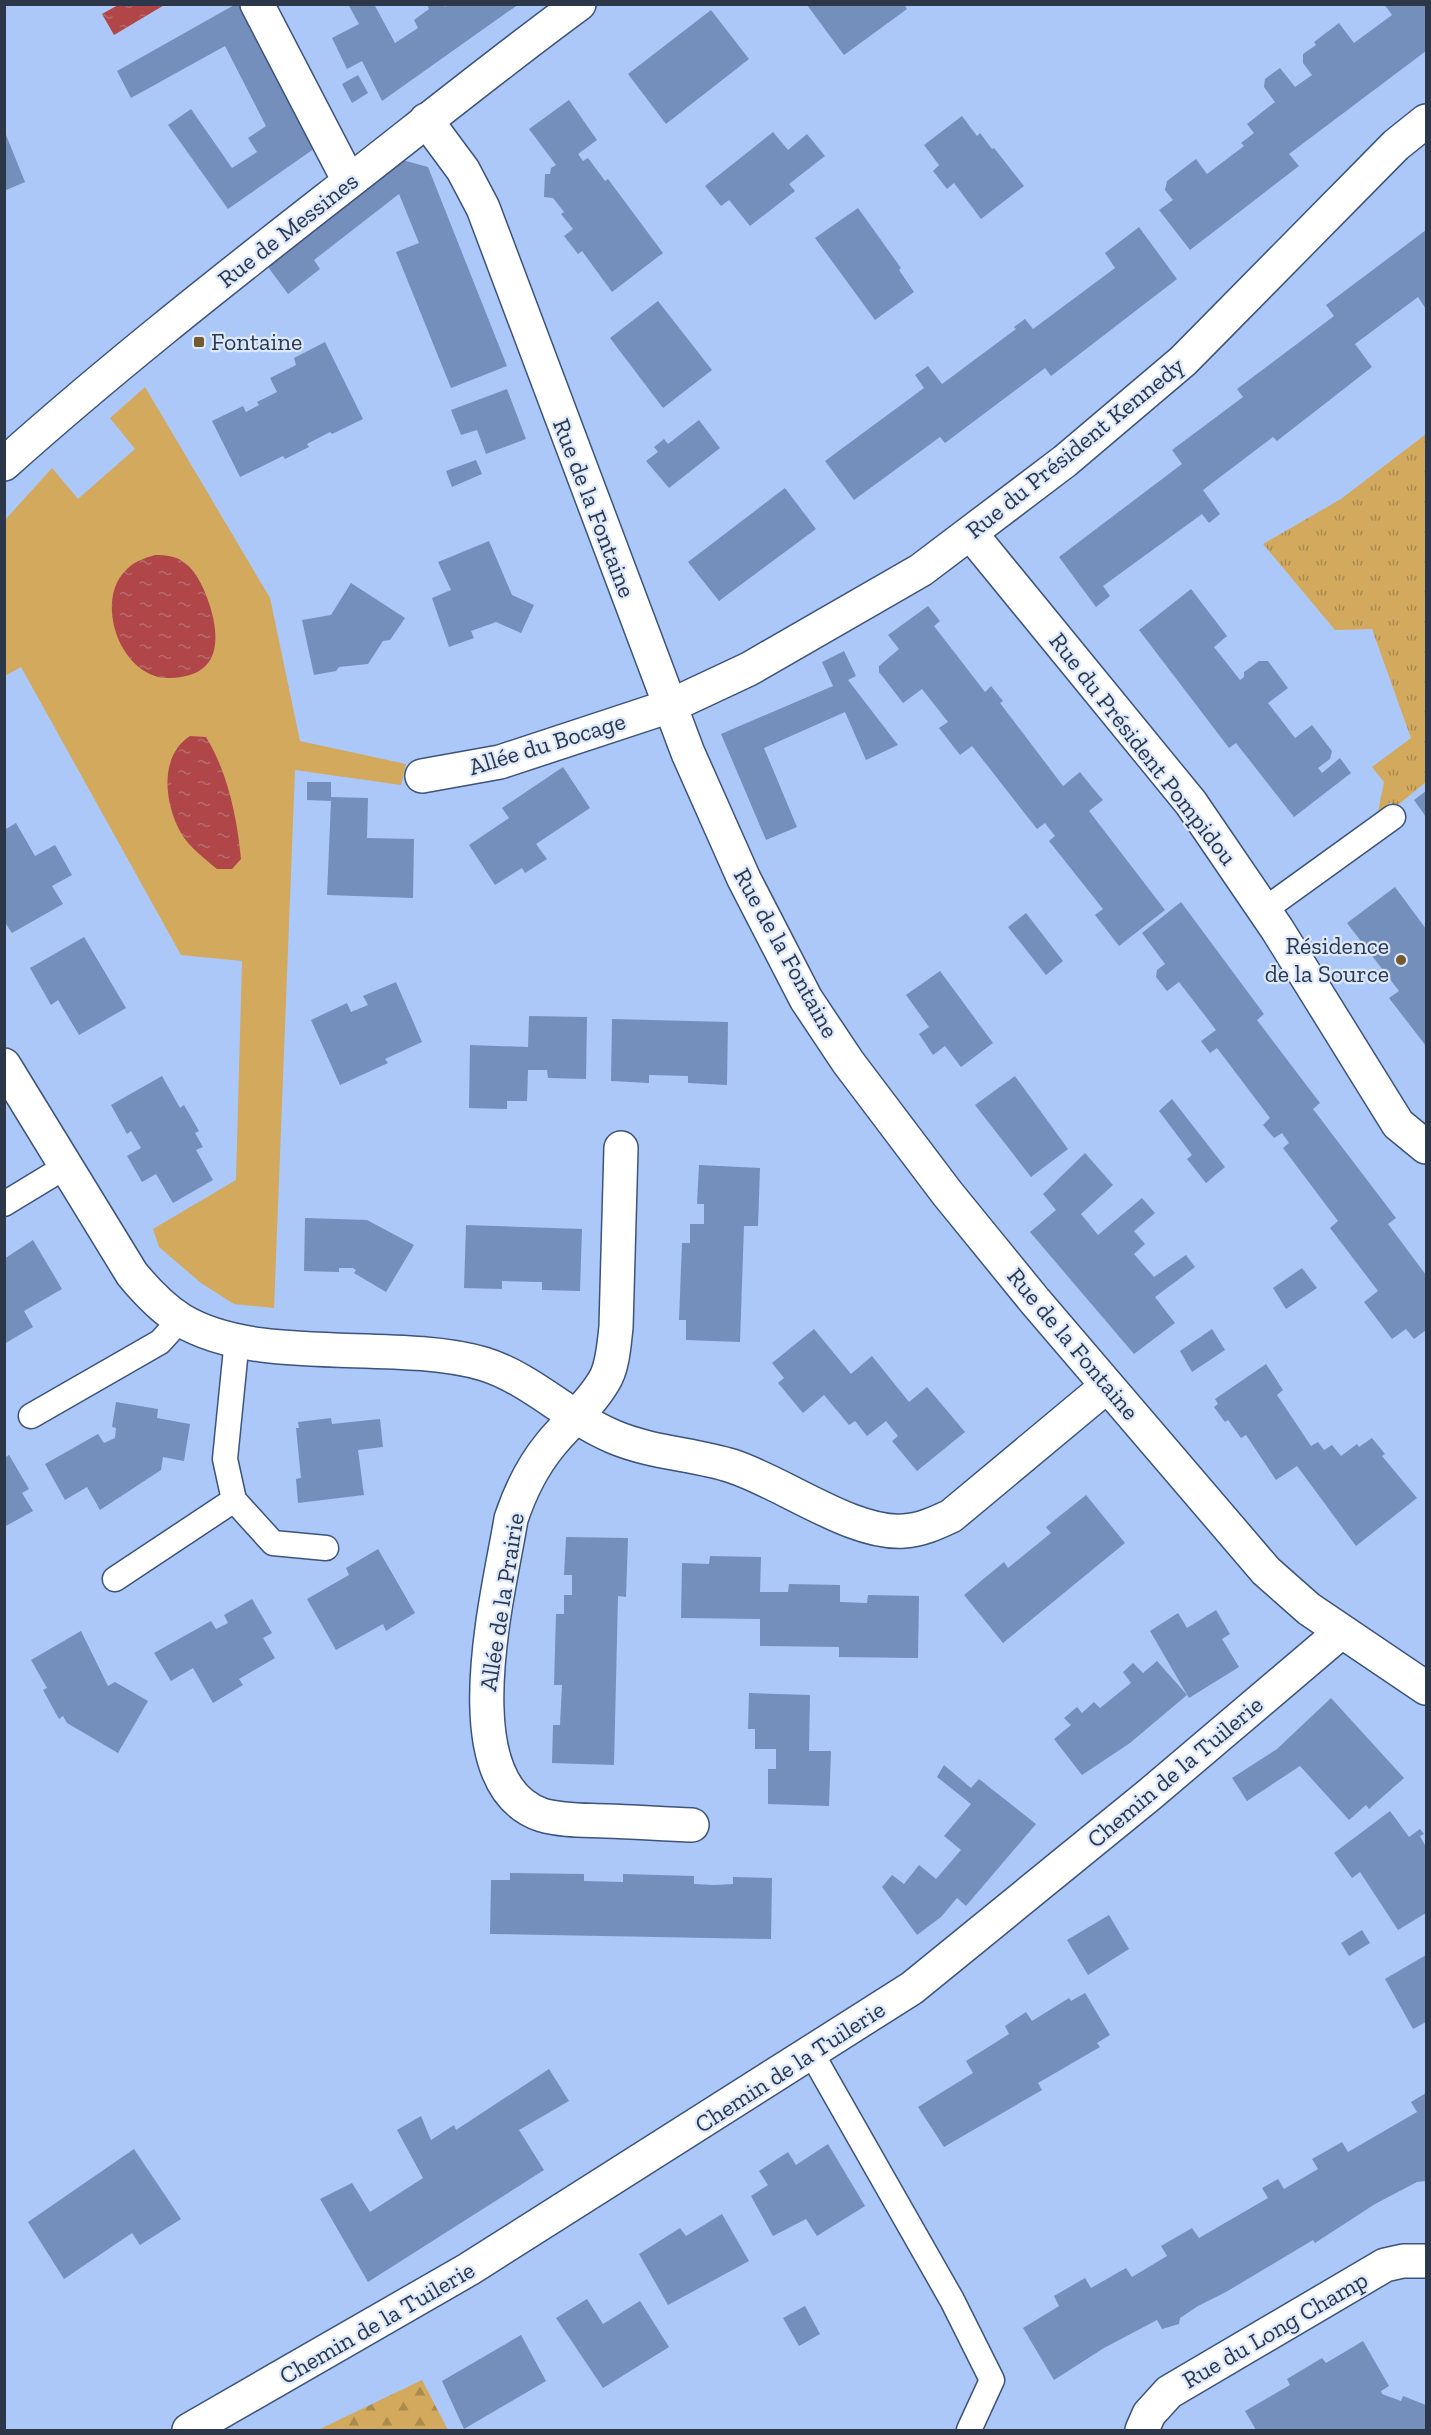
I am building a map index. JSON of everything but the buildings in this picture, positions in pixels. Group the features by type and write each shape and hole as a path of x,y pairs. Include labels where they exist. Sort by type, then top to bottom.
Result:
{"street":[{"path":"256,4 349,181"},
{"name":"Rue de Messines","path":"4,464 164,328 426,120 579,4"},
{"name":"Rue de la Fontaine","path":"426,120 463,170 483,208 670,706 744,879 787,965 826,1031 947,1193 1107,1386 1266,1571 1309,1609 1426,1688"},
{"name":"Rue du Président Kennedy","path":"670,706 749,669 808,636 921,570 971,534 1065,461 1183,361 1396,145 1426,121"},
{"name":"Rue du Président Pompidou","path":"971,534 1170,774 1264,910 1398,1124 1426,1147"},
{"name":"Allée du Bocage","path":"422,776 500,762 670,706"},
{"path":"4,1065 132,1274 149,1295 180,1320 209,1333 277,1345 452,1358 484,1364 517,1379 614,1437 662,1451 731,1466 764,1477 854,1523 904,1532 928,1527 951,1516 1107,1386"},
{"name":"Allée de la Prairie","path":"621,1148 616,1327 612,1355 604,1380 548,1447 529,1474 511,1519 488,1658 486,1695 489,1731 496,1764 506,1787 521,1803 541,1814 562,1819 693,1825"},
{"name":"Chemin de la Tuilerie","path":"189,2430 470,2269 812,2054 912,1988 1149,1795 1341,1632"},
{"name":"Rue du Long Champ","path":"1142,2430 1149,2414 1169,2392 1385,2265 1403,2261 1426,2261"}],"lane":[{"path":"1264,910 1393,817"},
{"path":"4,1204 65,1167"},
{"path":"31,1416 160,1342 180,1320"},
{"path":"237,1339 225,1459 234,1500 273,1543 326,1548"},
{"path":"115,1580 234,1500"},
{"path":"812,2054 952,2300 992,2380 969,2430"}],"green space":[{"path":"145,387 270,598 300,741 406,764 401,785 295,770 274,1308 234,1304 201,1283 159,1247 153,1229 236,1180 242,961 181,955 21,667 5,676 5,520 52,468 78,499 135,449 110,418"},
{"path":"1426,434 1426,782 1394,808 1391,802 1378,812 1384,782 1372,767 1411,738 1372,629 1335,630 1263,544 1341,499"},
{"path":"422,2380 448,2430 318,2430"}],"water":[{"path":"166,4 114,35 102,14 118,5"},
{"path":"155,555 175,557 190,567 203,588 214,621 215,646 212,657 206,666 184,677 161,678 139,667 121,644 113,622 112,599 120,578 133,564"},
{"path":"190,736 206,737 226,780 234,811 241,859 232,869 217,869 193,848 175,821 168,794 169,768 173,755"}],"place":[{"name":"Fontaine","path":"199,342"},
{"name":"Résidence de la Source","path":"1401,960"}]}
